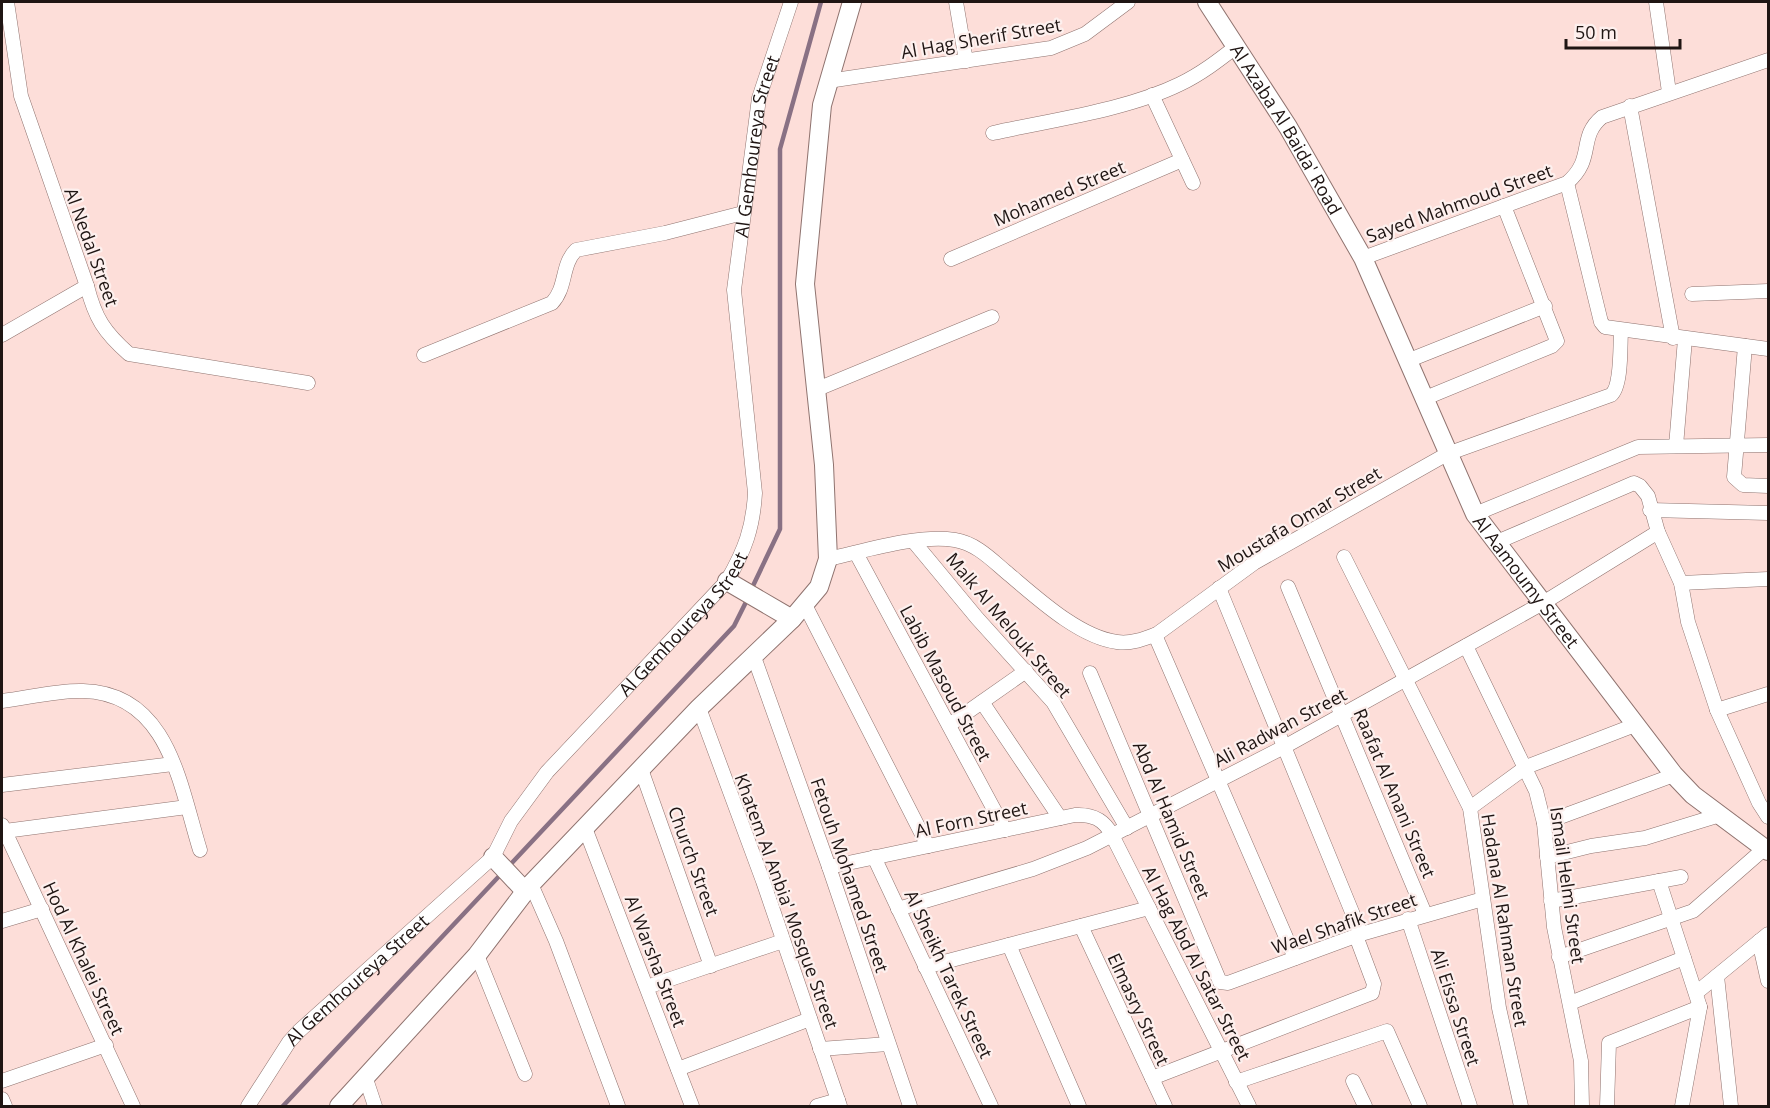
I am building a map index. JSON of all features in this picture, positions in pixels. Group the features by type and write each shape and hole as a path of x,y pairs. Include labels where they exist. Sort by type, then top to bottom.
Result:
{"street":[{"name":"Al Nedal Street","path":"7,2 21,96 94,312 108,336 129,354 308,383"},
{"name":"Al Gemhoureya Street","path":"248,1107 289,1042 299,1031 496,860 511,821 547,772 733,585 738,561 753,524 755,493 734,290 759,98 791,2"},
{"path":"339,1107 477,955 525,886 585,828 699,708 792,619 819,587 828,559 824,465 805,284 819,120 828,81 852,2"},
{"path":"956,2 966,61"},
{"name":"Al Hag Sherif Street","path":"828,81 1051,48 1085,34 1128,2"},
{"name":"Al Azaba Al Baida' Road","path":"1207,2 1299,145 1363,258"},
{"path":"1656,2 1669,92"},
{"path":"993,133 1152,95 1179,84 1210,67 1237,46"},
{"name":"Sayed Mahmoud Street","path":"1363,258 1567,183 1584,163 1588,137 1593,124 1602,117 1669,92 1768,60"},
{"path":"1152,95 1193,183"},
{"path":"1630,106 1679,338 1676,446"},
{"name":"Mohamed Street","path":"951,259 1182,160"},
{"path":"1567,183 1601,322 1608,329 1768,349"},
{"path":"1423,399 1554,345 1557,335 1504,206"},
{"path":"424,355 552,303 561,293 567,259 576,250 664,233 744,213"},
{"name":"Al Aamoumy Street","path":"1363,258 1475,514 1674,775 1693,795 1767,850"},
{"path":"2,334 87,286"},
{"path":"1692,294 1768,291"},
{"path":"1407,361 1545,306"},
{"path":"815,390 992,316"},
{"name":"Moustafa Omar Street","path":"828,559 914,542 956,540 983,552 1062,616 1100,638 1119,642 1138,641 1155,635 1254,563 1447,454 1611,394 1615,391 1618,382 1621,330"},
{"path":"1745,346 1735,480 1743,485 1768,486"},
{"path":"1475,514 1638,447 1768,445"},
{"path":"1497,542 1634,483 1645,490 1658,532 1681,583 1689,622 1717,710 1759,803 1768,816"},
{"path":"1650,510 1768,513"},
{"name":"Ali Radwan Street","path":"898,909 1034,869 1127,828 1284,747 1466,646 1543,603 1658,532"},
{"name":"Malk Al Melouk Street","path":"914,542 977,618 1053,702 1127,828"},
{"name":"Labib Masoud Street","path":"856,553 1005,830"},
{"name":"Hadana Al Rahman Street","path":"1344,557 1470,808 1498,1008 1521,1107"},
{"path":"1681,583 1768,579"},
{"path":"733,585 792,619"},
{"name":"Raafat Al Anani Street","path":"1288,587 1425,914"},
{"path":"1152,1078 1372,993 1374,984 1358,935 1219,588"},
{"path":"805,605 928,846"},
{"path":"1155,635 1295,958"},
{"name":"Ismail Helmi Street","path":"1466,646 1536,791 1544,823 1559,957 1581,1061 1582,1107"},
{"name":"Fetouh Mohamed Street","path":"754,657 830,867 910,1107"},
{"path":"949,725 1026,671"},
{"name":"Abd Al Hamid Street","path":"1090,674 1152,815 1218,980"},
{"path":"2,701 84,691 114,696 142,711 162,735 200,850"},
{"path":"1717,710 1768,694"},
{"path":"982,702 1060,818"},
{"name":"Khatem Al Anbia' Mosque Street","path":"699,708 839,1103"},
{"path":"1470,808 1526,767 1635,725"},
{"path":"2,785 173,764"},
{"name":"Church Street","path":"641,769 711,966"},
{"path":"1544,823 1674,775"},
{"path":"3,828 187,807"},
{"name":"Al Forn Street","path":"830,867 1084,814 1093,816 1108,827 1112,835"},
{"path":"1547,857 1591,846 1645,838 1720,815"},
{"name":"Hod Al Khalei Street","path":"3,828 133,1107"},
{"name":"Al Warsha Street","path":"585,828 692,1107"},
{"name":"Al Hag Abd Al Satar Street","path":"1112,835 1249,1107"},
{"path":"1559,957 1672,921 1693,912 1767,850"},
{"name":"Al Sheikh Tarek Street","path":"874,857 988,1106"},
{"path":"496,860 525,886 556,941 618,1107"},
{"path":"1551,901 1681,877"},
{"path":"1659,881 1700,1007 1682,1107"},
{"name":"Wael Shafik Street","path":"1218,980 1228,983 1358,935 1484,899"},
{"path":"925,967 1149,908"},
{"path":"2,921 42,909"},
{"name":"Ali Eissa Street","path":"1408,919 1470,1107"},
{"name":"Elmasry Street","path":"1081,926 1165,1107"},
{"path":"1696,993 1764,937"},
{"path":"1764,937 1768,981"},
{"path":"647,987 783,941"},
{"path":"1009,945 1079,1107"},
{"path":"477,955 525,1074"},
{"path":"1570,1003 1684,958"},
{"path":"1717,976 1731,1107"},
{"path":"1607,1107 1609,1043 1700,1007"},
{"path":"678,1069 810,1019"},
{"path":"1236,1082 1387,1031 1420,1107"},
{"path":"820,1049 888,1044"},
{"path":"2,1081 106,1046"},
{"path":"366,1079 375,1107"},
{"path":"1353,1081 1365,1107"},
{"path":"2,1099 5,1107"},
{"path":"817,1107 839,1103"}],"waterway":[{"path":"751,590 780,529 780,149 821,2"},
{"path":"509,866 734,626 748,598"},
{"path":"283,1106 503,872"}]}
